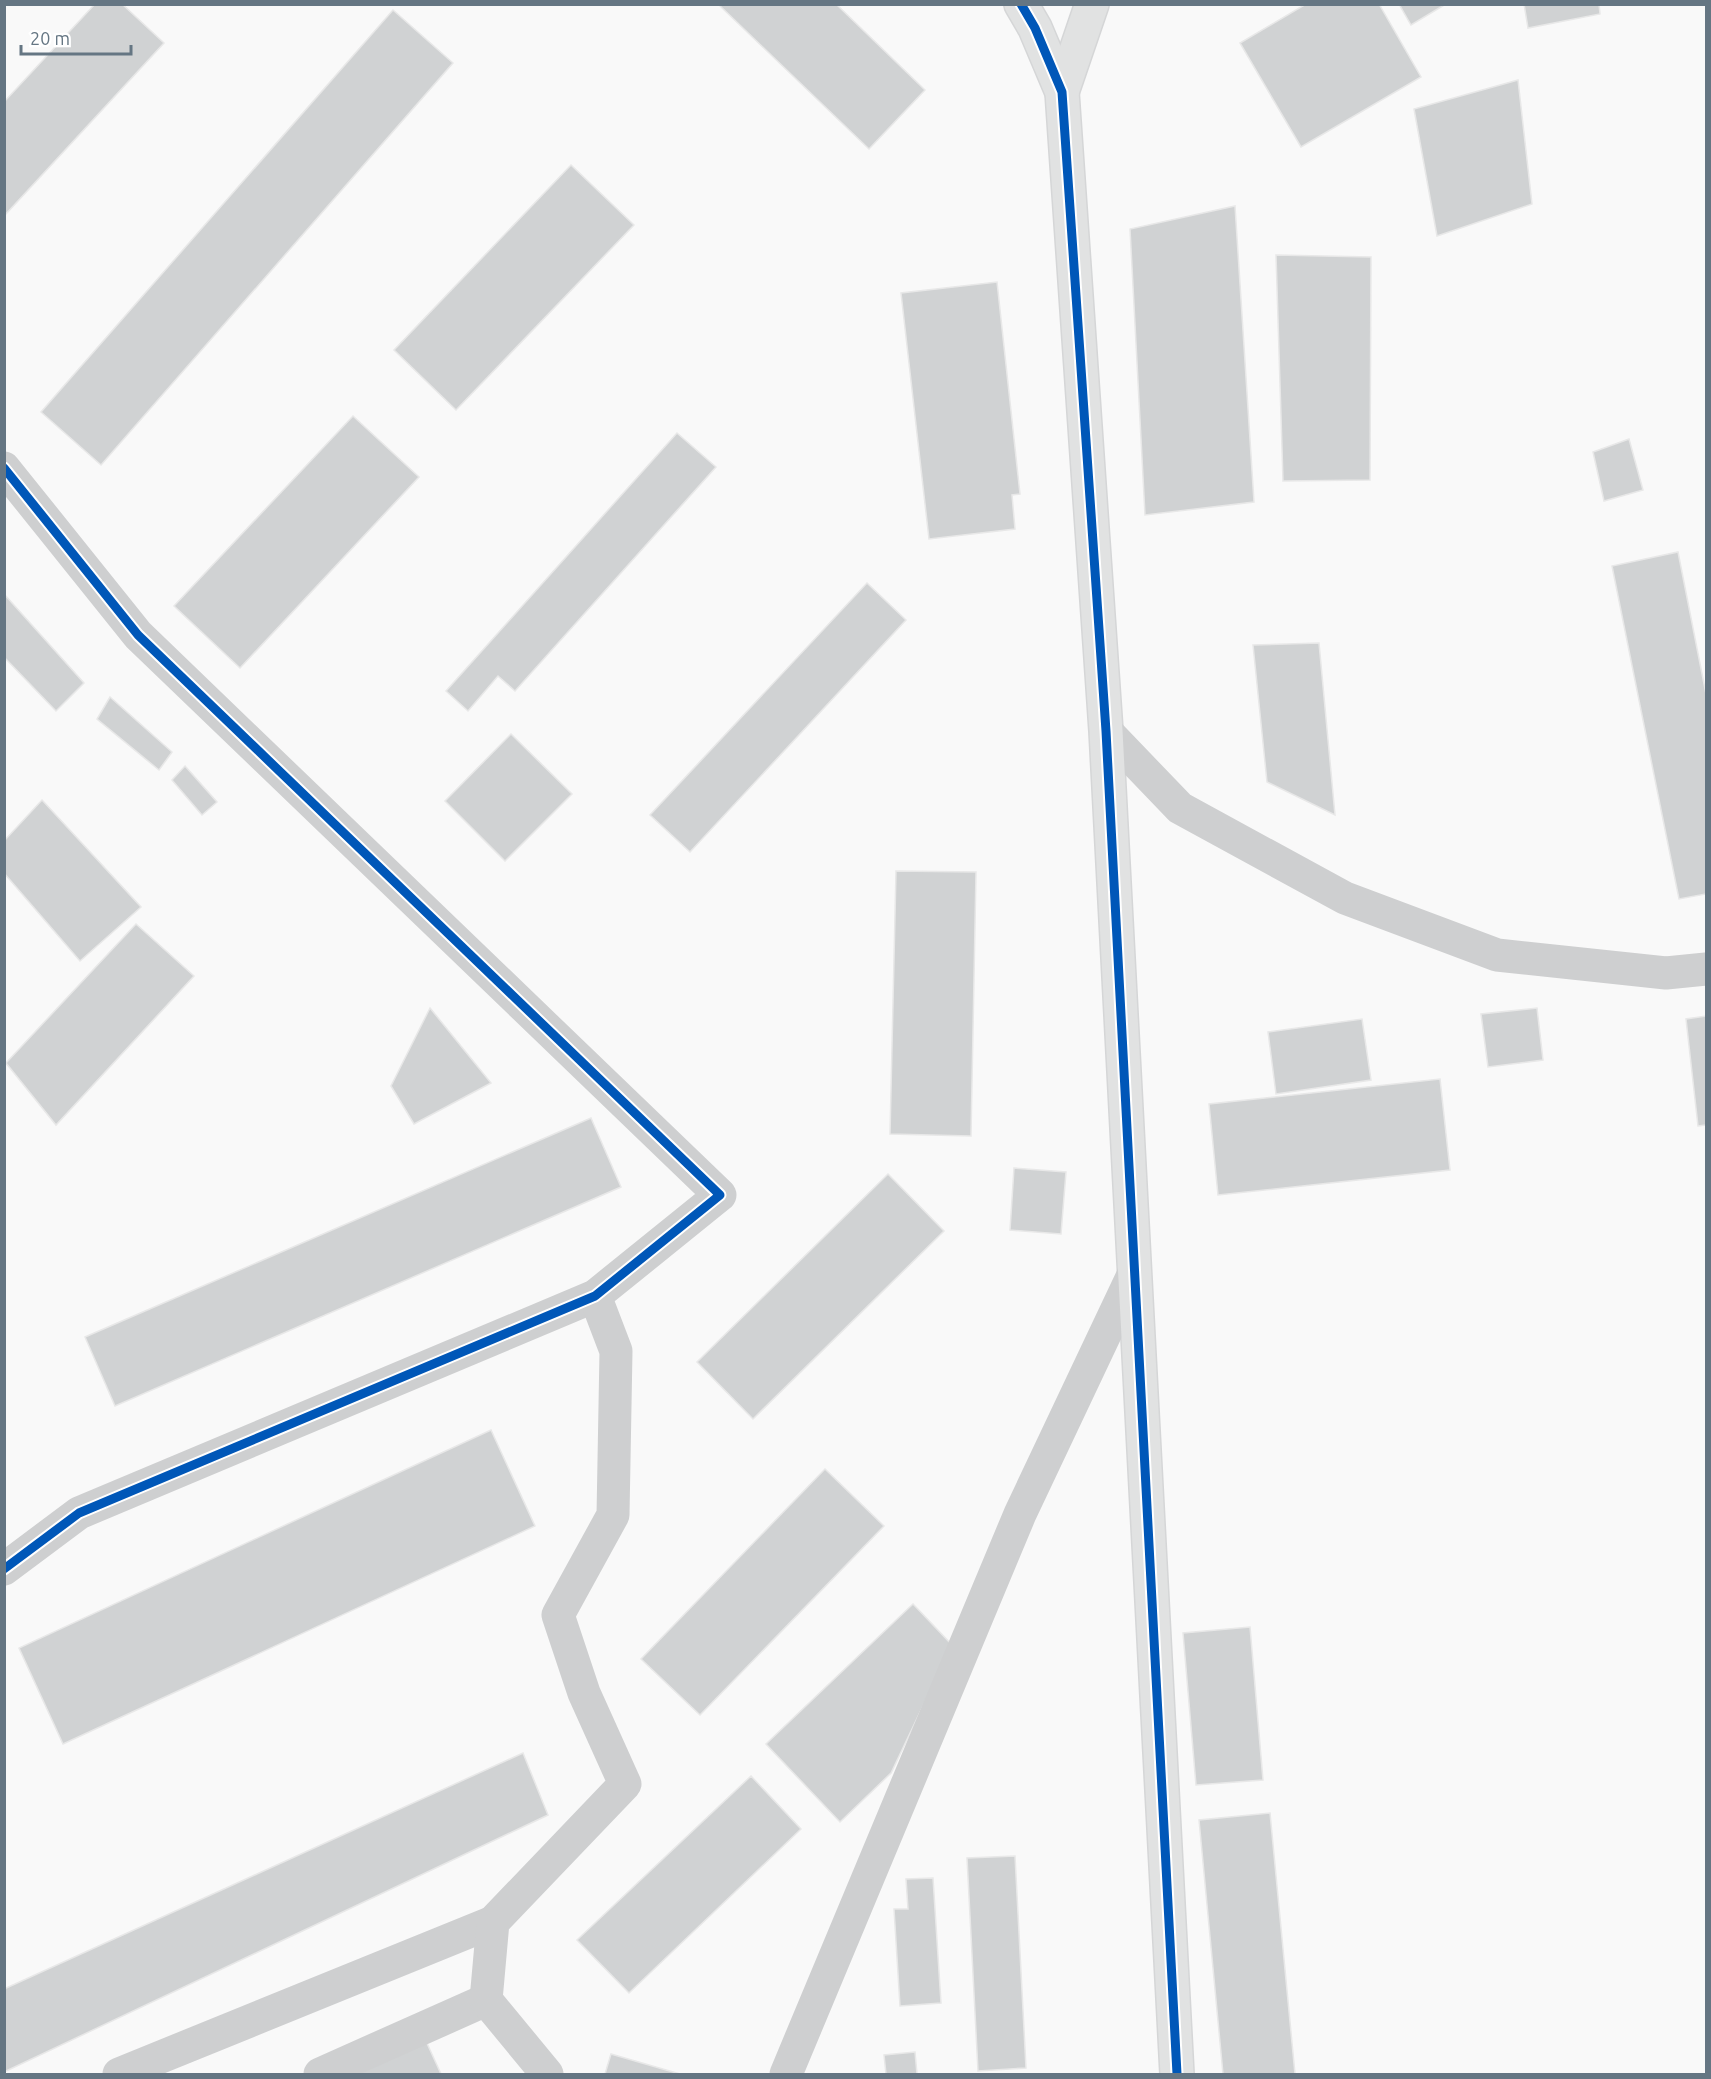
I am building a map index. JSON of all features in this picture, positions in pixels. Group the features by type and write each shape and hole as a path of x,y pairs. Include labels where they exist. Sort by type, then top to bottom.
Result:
{"street":[{"path":"1021,4 1035,28 1062,92 1106,731 1178,2074"},
{"path":"1062,92 1092,4"},
{"path":"4,468 138,635 720,1195 595,1296 80,1513 4,1569"},
{"path":"1106,731 1180,808 1345,898 1497,955 1666,973 1707,969"},
{"path":"786,2074 1020,1514 1134,1273"},
{"path":"119,2074 493,1922 625,1784 584,1693 558,1615 613,1515 616,1351 595,1296"},
{"path":"493,1922 486,2000 547,2074"},
{"path":"320,2074 486,2000"}],"building":[{"path":"95,4 122,4 164,43 4,216 4,102"},
{"path":"718,4 836,4 925,90 869,149"},
{"path":"1306,4 1379,4 1421,77 1301,147 1240,43"},
{"path":"1399,4 1446,4 1411,25"},
{"path":"1524,4 1599,4 1600,14 1528,28"},
{"path":"393,10 453,63 101,465 41,412"},
{"path":"1518,80 1532,204 1437,236 1414,109"},
{"path":"571,165 634,225 456,410 394,350"},
{"path":"1235,206 1254,502 1145,515 1130,229"},
{"path":"1276,255 1371,257 1370,480 1283,481"},
{"path":"997,282 1020,494 1012,495 1015,529 929,539 901,293"},
{"path":"353,416 419,477 240,668 174,606"},
{"path":"677,433 716,467 515,691 498,676 468,711 446,691"},
{"path":"1629,439 1643,490 1604,501 1593,452"},
{"path":"1678,552 1706,694 1706,894 1679,899 1612,566"},
{"path":"867,583 906,620 690,852 650,815"},
{"path":"4,594 84,683 56,711 4,657"},
{"path":"1319,643 1335,815 1267,782 1253,645"},
{"path":"110,697 172,752 159,770 97,719"},
{"path":"511,734 572,794 505,861 445,801"},
{"path":"185,766 217,802 202,815 172,780"},
{"path":"42,800 141,907 80,961 4,873 4,841"},
{"path":"896,871 976,872 971,1136 890,1134"},
{"path":"136,924 194,976 56,1125 6,1063"},
{"path":"430,1008 491,1083 414,1124 391,1086"},
{"path":"1537,1008 1543,1060 1488,1067 1481,1014"},
{"path":"1706,1016 1706,1125 1698,1126 1686,1019"},
{"path":"1362,1019 1371,1080 1276,1094 1268,1032"},
{"path":"1440,1079 1450,1170 1218,1195 1209,1104"},
{"path":"591,1118 621,1187 115,1406 85,1337"},
{"path":"1014,1168 1066,1172 1061,1234 1010,1230"},
{"path":"888,1174 944,1231 753,1419 697,1362"},
{"path":"491,1430 535,1526 63,1744 19,1648"},
{"path":"825,1469 884,1526 700,1715 641,1659"},
{"path":"913,1604 952,1645 891,1773 840,1822 766,1744"},
{"path":"1250,1627 1263,1780 1196,1785 1183,1633"},
{"path":"523,1753 548,1815 4,2072 4,1989"},
{"path":"751,1776 801,1829 629,1993 577,1940"},
{"path":"1270,1813 1295,2074 1223,2074 1199,1820"},
{"path":"1015,1856 1026,2068 978,2071 967,1858"},
{"path":"933,1878 941,2003 900,2006 894,1909 908,1909 906,1879"},
{"path":"425,2039 441,2074 348,2074"},
{"path":"915,2052 917,2074 886,2074 884,2055"},
{"path":"611,2054 680,2074 605,2074"}],"cycle path":[{"path":"1021,4 1035,28 1062,92 1106,731 1177,2074"},
{"path":"4,468 138,635 720,1195 595,1296 79,1513 4,1569"}]}
